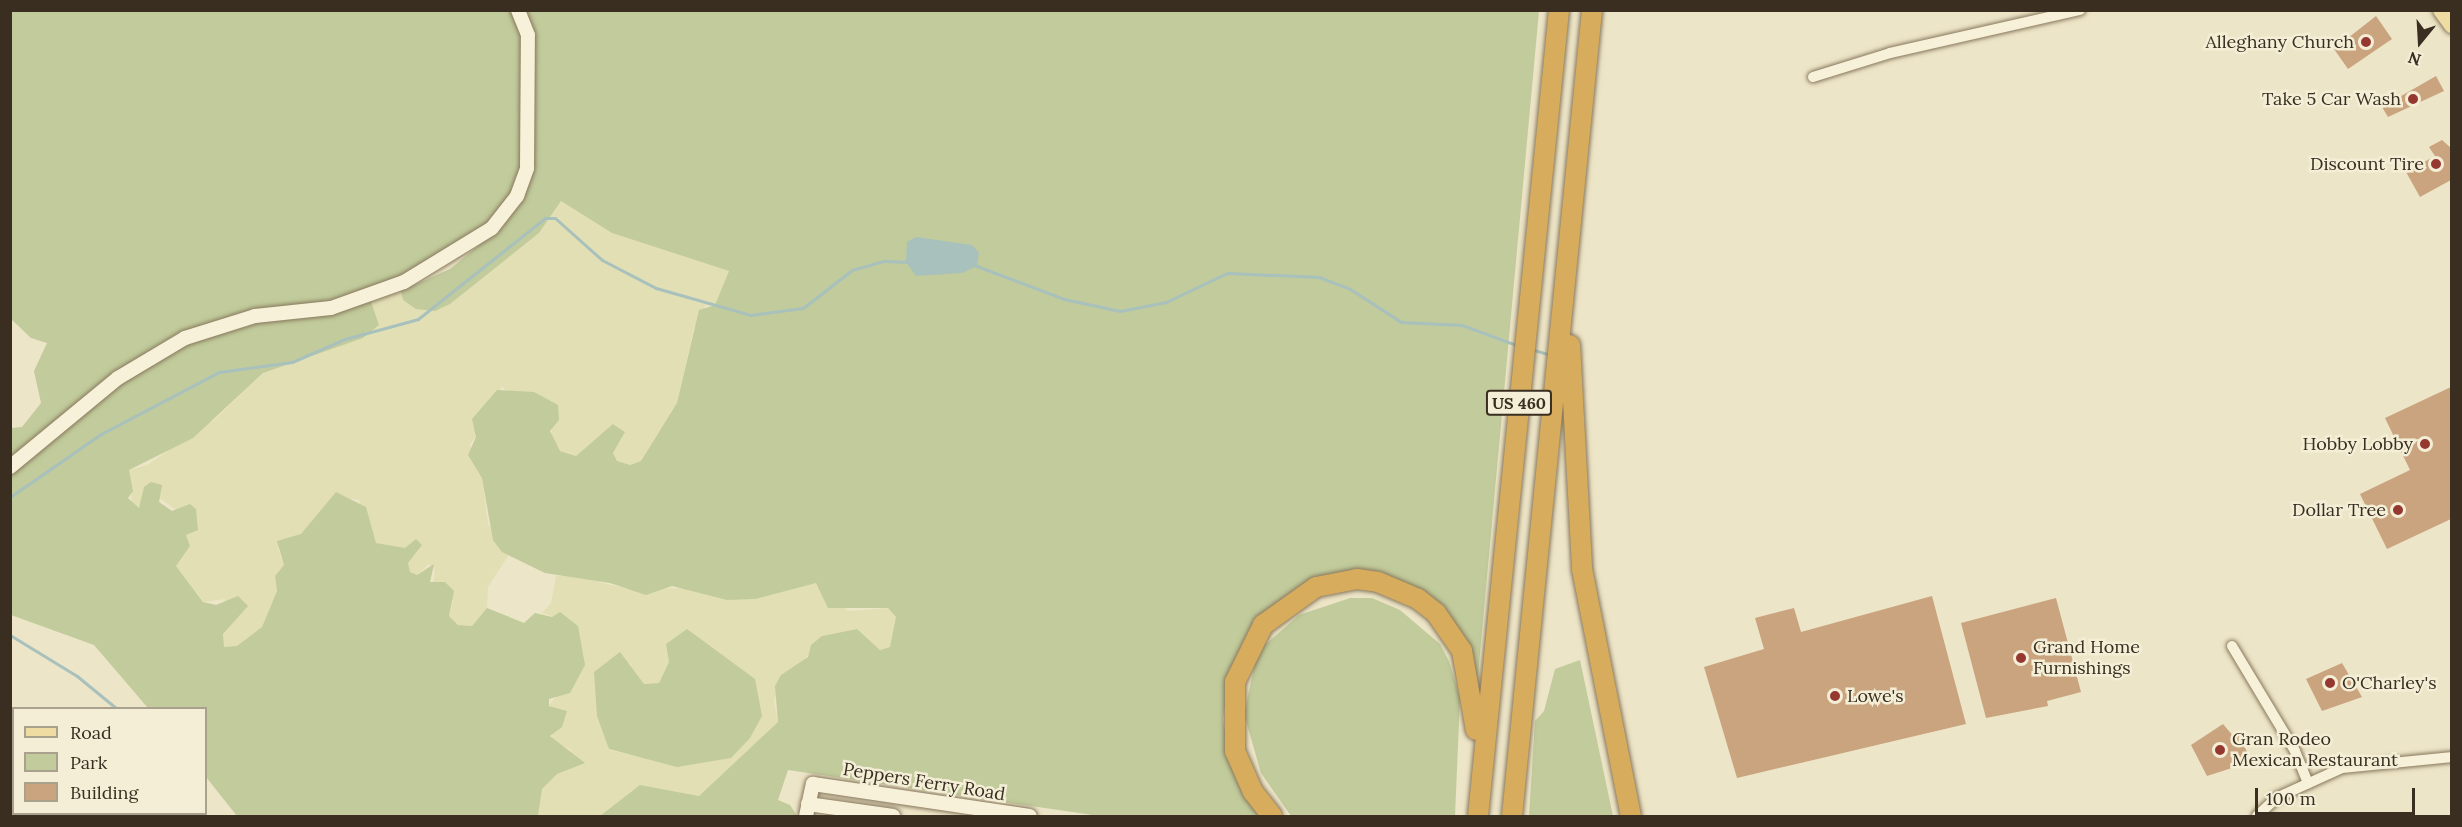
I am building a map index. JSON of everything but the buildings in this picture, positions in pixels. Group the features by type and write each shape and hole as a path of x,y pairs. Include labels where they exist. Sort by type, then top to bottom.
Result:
{"highway":[{"name":"US 460","path":"1478,816 1559,10"},
{"name":"US 460","path":"1512,816 1592,10"},
{"path":"1565,278 1582,569 1631,816"},
{"path":"1272,816 1253,792 1235,751 1235,682 1252,641 1280,609 1316,587 1357,579 1418,599 1452,633 1473,694 1479,795"}],"main road":[{"path":"2441,10 2451,26"}],"street":[{"path":"10,466 118,378 185,338 255,316 331,308 404,282 492,228 518,196 527,168 528,35 518,10"},
{"path":"1813,77 1890,53 2080,10"},
{"path":"2232,646 2295,751 2308,783"},
{"path":"2257,816 2276,798 2308,783 2366,763 2451,757"},
{"name":"Peppers Ferry Road","path":"807,810 813,784 1030,816"},
{"path":"807,810 892,816"}],"shaded area":[{"path":"561,201 612,233 729,271 715,305 705,306 694,328 677,403 641,461 630,465 617,461 613,453 625,432 614,424 576,456 560,451 551,440 552,424 502,387 473,419 476,437 470,444 482,478 488,524 508,556 488,587 487,608 472,626 458,625 449,616 453,600 438,584 433,586 435,570 429,564 417,575 410,572 407,563 418,551 376,543 359,500 340,497 301,534 278,548 284,565 275,576 277,591 262,627 237,646 223,647 225,599 204,602 176,566 190,546 186,535 192,533 179,512 144,487 139,508 132,506 129,470 147,465 215,419 263,373 370,299 401,291 403,300 450,304 539,233"},
{"path":"571,575 628,589 688,588 727,600 816,583 848,611 888,608 896,617 896,630 891,647 880,650 857,629 822,636 798,669 781,675 774,702 778,722 699,796 640,785 603,816 538,816 541,789 572,750 552,741 555,709 549,705 557,696 578,635 570,622 542,613 551,603 556,576","holes":["666,644 730,758 630,755 609,750 631,662 631,671 644,684 659,683 669,662"]}],"green space":[{"path":"11,11 514,11 522,33 522,172 505,209 468,241 391,281 337,301 208,324 11,460 11,428 22,427 41,403 34,371 47,343 31,338 11,319"},
{"path":"525,11 1539,11 1477,686 1431,606 1336,578 1247,636 1229,679 1223,719 1229,759 1261,816 1099,816 788,770 778,800 790,805 797,816 600,816 640,785 699,796 778,722 775,686 781,675 808,657 811,645 822,636 857,629 880,650 890,647 896,617 888,608 828,608 816,583 755,599 727,600 672,586 646,595 610,583 545,573 502,552 493,540 482,478 468,455 476,437 472,419 497,390 534,392 558,405 559,420 550,431 560,451 576,456 613,424 625,432 613,453 617,461 630,465 641,461 677,403 699,310 715,305 729,271 612,233 561,201 539,233 450,304 435,311 416,309 403,300 401,291 450,269 500,228 526,192 535,68"},
{"path":"370,299 379,325 363,338 263,373 193,438 129,470 133,491 128,498 139,508 144,487 151,482 162,485 159,502 172,511 190,504 196,509 198,530 186,535 190,546 176,566 203,602 216,605 238,596 248,606 223,634 224,647 237,646 262,627 277,591 275,576 284,565 277,541 301,534 336,492 366,507 376,543 405,548 416,539 422,545 408,563 410,572 417,575 434,564 430,582 445,582 454,591 449,616 458,625 472,626 487,608 524,623 535,613 552,617 560,612 578,626 585,665 570,693 549,699 549,706 567,711 562,727 550,736 585,763 557,774 542,789 538,816 237,816 207,778 207,707 147,707 94,645 11,615 10,472 98,399 179,348 238,325"},
{"path":"1350,598 1372,598 1400,610 1440,644 1449,661 1460,698 1455,816 1291,816 1261,773 1244,714 1255,663 1265,645 1299,615"},
{"path":"687,629 755,679 762,716 750,738 731,758 677,767 609,749 597,716 594,672 620,652 644,684 659,683 669,662 666,644"},
{"path":"1580,660 1613,816 1529,816 1535,721 1544,711 1555,669"}],"water":[{"path":"916,237 972,245 979,253 977,266 962,273 916,276 906,262 907,242"}],"waterway":[{"path":"10,497 101,434 219,372 292,362 345,339 418,319 545,218 555,218 602,260 656,288 751,315 803,308 852,270 884,261 910,262"},
{"path":"974,265 1064,299 1120,311 1166,302 1227,273 1319,277 1350,289 1401,322 1462,325 1519,346"},
{"path":"1531,349 1551,355"},
{"path":"10,635 77,676 115,707"}],"place":[{"name":"Alleghany Church","path":"2366,42"},
{"name":"Take 5 Car Wash","path":"2413,99"},
{"name":"Discount Tire","path":"2436,164"},
{"name":"Hobby Lobby","path":"2425,444"},
{"name":"Dollar Tree","path":"2398,510"},
{"name":"Grand Home Furnishings","path":"2021,658"},
{"name":"O'Charley's","path":"2330,683"},
{"name":"Lowe's","path":"1835,696"},
{"name":"Gran Rodeo Mexican Restaurant","path":"2220,750"}]}
